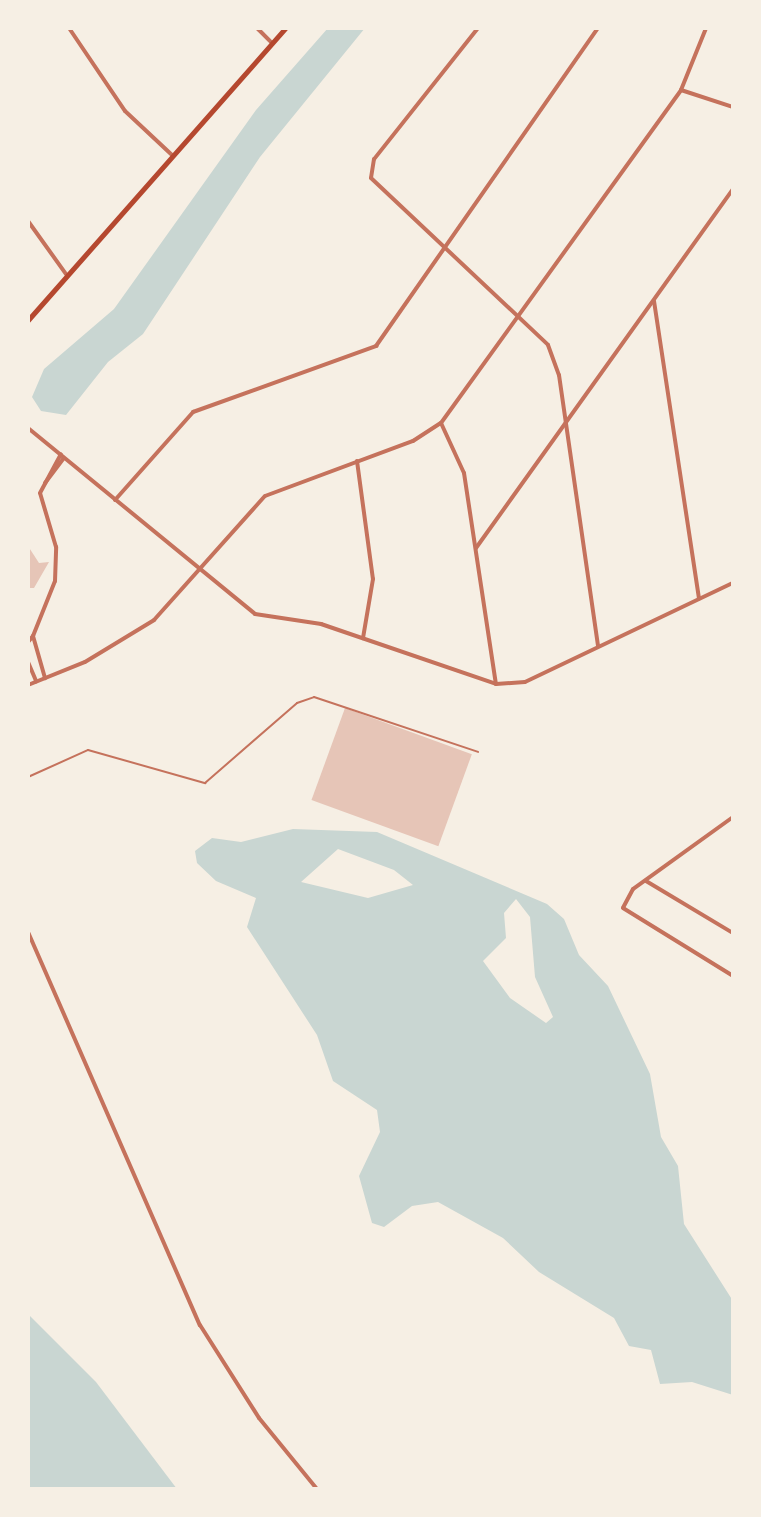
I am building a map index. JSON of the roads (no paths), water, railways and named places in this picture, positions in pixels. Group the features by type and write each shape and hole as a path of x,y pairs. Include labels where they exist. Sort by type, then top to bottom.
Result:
{"main road":[{"path":"28,320 285,28"}],"street":[{"path":"69,28 125,111 172,155"},
{"path":"257,28 272,43"},
{"path":"478,28 370,171 374,184 522,313 555,359 598,646"},
{"path":"115,500 193,412 374,348 598,28"},
{"path":"28,685 131,636 200,570 265,496 357,461 441,423 681,90 706,28"},
{"path":"681,90 733,107"},
{"path":"476,548 733,189"},
{"path":"28,221 66,274"},
{"path":"654,301 699,600"},
{"path":"441,423 461,460 496,684"},
{"path":"28,428 255,614 363,638 496,684 525,682 733,583"},
{"path":"45,678 30,639 55,581 56,547 40,493 63,456"},
{"path":"357,461 373,579 363,638"},
{"path":"28,662 36,681"},
{"path":"733,817 628,893 625,913 733,976"},
{"path":"646,881 733,933"},
{"path":"28,932 200,1325 259,1418 317,1489"}],"lane":[{"path":"28,777 88,750 205,783 297,703 314,697 478,752"}]}
